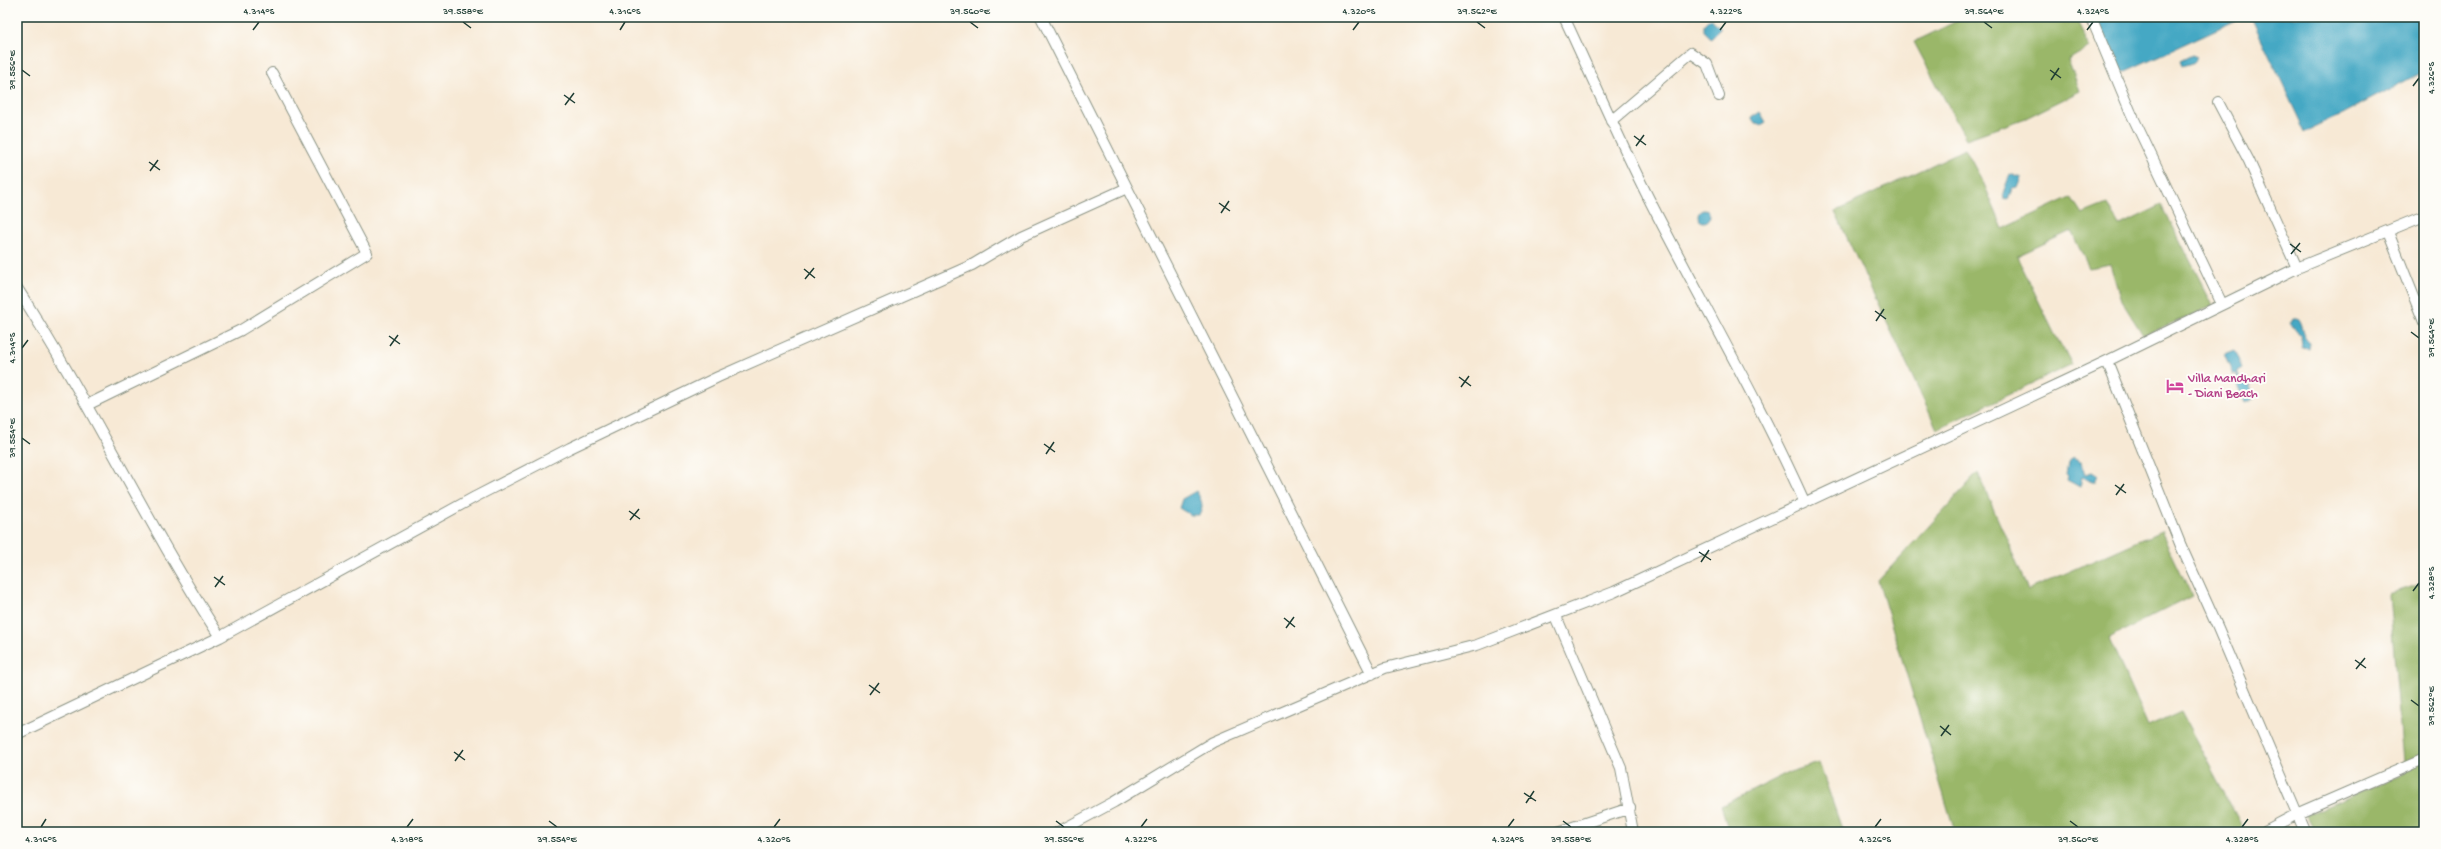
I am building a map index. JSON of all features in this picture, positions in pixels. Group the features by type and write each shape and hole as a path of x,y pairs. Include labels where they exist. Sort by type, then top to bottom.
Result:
{"street":[{"path":"1041,17 1372,674"},
{"path":"1564,17 1611,121 1652,204 1743,375 1804,501"},
{"path":"2091,17 2131,113 2222,304"},
{"path":"1611,121 1691,53 1707,64 1719,96"},
{"path":"87,405 240,330 367,253 272,73"},
{"path":"2218,102 2249,161 2297,268"},
{"path":"17,734 220,637 475,497 570,448 718,377 972,265 1021,236 1127,188"},
{"path":"1058,832 1120,798 1214,742 1386,668 1477,645 1556,616 1614,592 1804,501 2108,361 2297,268 2424,216"},
{"path":"2388,232 2424,322"},
{"path":"17,288 51,341 173,561 220,637"},
{"path":"2108,361 2181,546 2218,628 2305,832"},
{"path":"1556,616 1621,768 1630,808 1633,832"},
{"path":"2263,832 2297,814 2424,759"},
{"path":"1558,832 1630,808"}],"green space":[{"path":"1965,17 2075,17 2090,47 2068,60 2080,91 2026,118 1966,139 1914,42"},
{"path":"1965,149 1984,184 2003,229 2071,197 2082,214 2107,204 2119,226 2162,205 2213,306 2143,335 2121,300 2110,264 2089,268 2071,231 2017,256 2054,333 2072,364 1937,429 1835,212"},
{"path":"1978,473 2028,590 2161,531 2192,596 2109,638 2148,727 2181,712 2245,832 1955,832 1878,581"},
{"path":"2424,583 2424,832 2315,832 2306,815 2404,774 2389,594"},
{"path":"1819,763 1843,832 1729,832 1721,806 1790,772"}],"water":[{"path":"2094,17 2243,17 2119,74"},
{"path":"2251,17 2424,17 2424,71 2341,115 2305,132"},
{"path":"1710,18 1721,28 1711,38 1704,31 1704,24"},
{"path":"2192,55 2197,57 2195,62 2182,66 2180,61"},
{"path":"1760,112 1766,122 1761,125 1755,124 1751,118"},
{"path":"2010,174 2022,178 2018,188 2012,189 2008,199 2004,198 2003,193"},
{"path":"1702,210 1706,210 1710,216 1706,222 1702,222 1698,218 1698,214"},
{"path":"2293,318 2297,318 2299,321 2304,336 2310,343 2309,349 2302,348 2301,337 2290,323"},
{"path":"2234,350 2242,368 2237,371 2242,382 2247,380 2255,398 2245,403 2236,382 2239,381 2236,373 2233,375 2224,354"},
{"path":"2072,457 2081,461 2085,474 2092,472 2098,475 2095,482 2082,477 2080,487 2067,480 2068,476 2066,474 2068,462"},
{"path":"1196,491 1201,500 1202,509 1199,515 1190,515 1179,508 1182,499"}],"place":[{"name":"Villa Mandhari - Diani Beach","path":"2175,386"}]}
